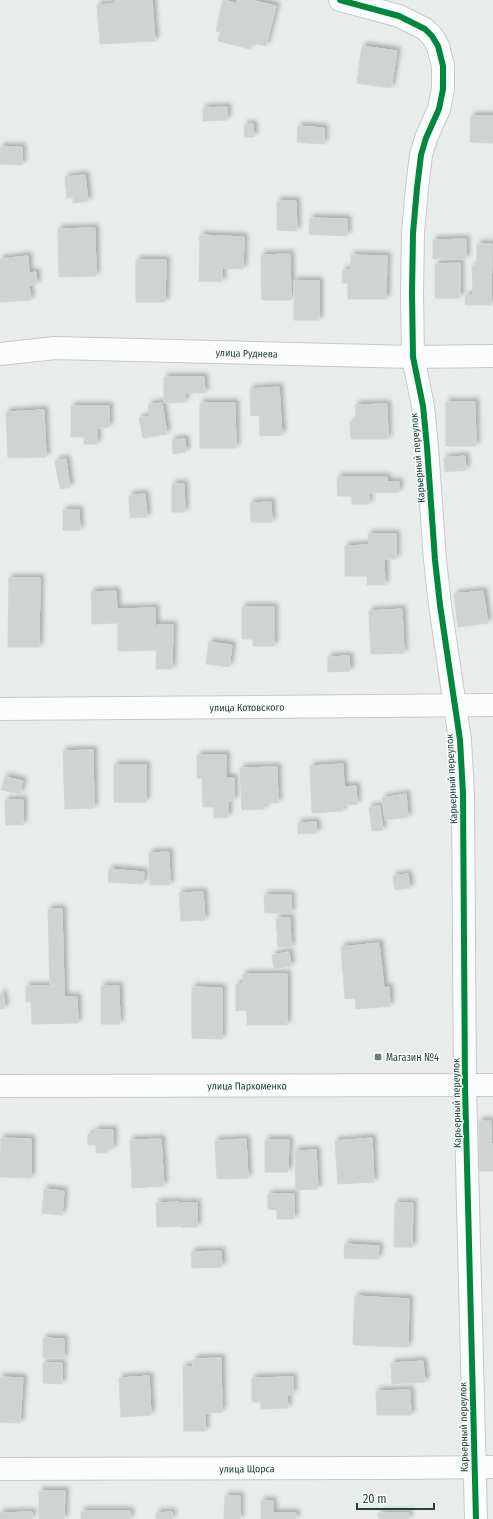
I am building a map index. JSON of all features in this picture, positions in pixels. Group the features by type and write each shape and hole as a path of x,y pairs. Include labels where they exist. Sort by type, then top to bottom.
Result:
{"street":[{"name":"Карьерный переулок","path":"340,0 399,16 425,29 432,36 438,46 443,66 443,89 439,108 426,138 421,155 417,188 413,233 413,357 423,406 435,560 440,605 460,740 463,794 465,1086 484,1467 476,1519"},
{"name":"улица Руднева","path":"0,354 55,348 413,357 493,356"},
{"name":"улица Котовского","path":"0,709 493,705"},
{"name":"улица Пархоменко","path":"0,1086 493,1085"},
{"name":"улица Щорса","path":"0,1469 484,1467"}],"building":[{"path":"117,0 152,0 155,41 100,44 97,5 112,4"},
{"path":"223,0 236,3 237,0 251,0 276,6 266,46 251,43 250,49 218,41 220,32 216,31"},
{"path":"362,46 397,51 391,88 357,83"},
{"path":"227,107 227,120 203,121 203,108"},
{"path":"471,116 493,116 493,143 470,142"},
{"path":"253,124 254,137 245,137 244,125"},
{"path":"298,126 324,128 324,144 297,142"},
{"path":"0,147 22,147 22,165 0,164"},
{"path":"85,175 88,201 73,203 73,197 67,198 65,177"},
{"path":"277,201 296,201 297,231 277,230"},
{"path":"310,218 347,219 347,236 309,234"},
{"path":"95,228 96,276 59,277 58,229"},
{"path":"200,235 244,237 243,269 222,268 222,282 199,281"},
{"path":"466,239 466,259 433,259 433,240"},
{"path":"477,244 492,244 491,305 465,305 466,295 473,295 472,266 477,266"},
{"path":"290,254 291,300 262,300 261,255"},
{"path":"351,255 387,256 386,299 348,299 348,283 342,283 343,270 351,270"},
{"path":"28,256 29,273 36,272 37,284 29,285 31,300 0,302 0,259"},
{"path":"136,260 166,260 165,302 136,302"},
{"path":"460,263 460,298 435,298 435,264"},
{"path":"294,281 319,281 319,320 294,320"},
{"path":"164,377 204,377 205,393 185,393 185,402 164,403"},
{"path":"279,387 282,435 260,436 259,415 251,416 250,389"},
{"path":"446,402 475,402 476,446 446,446"},
{"path":"162,403 167,434 143,438 139,418 150,416 148,405"},
{"path":"200,403 235,403 236,448 200,448"},
{"path":"387,404 388,439 351,439 350,422 356,422 355,405"},
{"path":"71,406 109,406 109,427 97,428 97,444 84,444 84,437 71,437"},
{"path":"44,410 46,457 8,458 6,412"},
{"path":"185,439 186,452 173,454 172,440"},
{"path":"465,456 466,470 445,472 444,458"},
{"path":"66,459 70,487 60,489 55,461"},
{"path":"337,477 387,477 387,482 399,482 399,492 369,493 369,504 352,504 352,496 338,496"},
{"path":"172,484 184,484 185,512 172,512"},
{"path":"145,494 147,517 130,518 129,495"},
{"path":"271,502 272,522 251,522 250,503"},
{"path":"63,510 79,510 80,530 63,530"},
{"path":"368,534 396,534 396,559 384,559 385,585 367,585 367,576 345,576 345,546 369,545"},
{"path":"9,578 40,578 39,647 8,647"},
{"path":"116,591 117,609 155,608 156,650 118,651 118,623 92,624 91,592"},
{"path":"483,591 488,623 458,627 454,594"},
{"path":"242,607 274,607 274,646 253,646 253,639 242,639"},
{"path":"402,609 404,653 371,654 369,611"},
{"path":"157,625 173,625 172,669 156,669"},
{"path":"209,642 232,645 229,667 206,664"},
{"path":"349,656 350,671 328,672 328,657"},
{"path":"93,750 94,808 65,809 63,751"},
{"path":"197,755 226,755 226,778 234,778 234,800 228,801 228,817 214,818 214,807 203,807 202,778 197,778"},
{"path":"343,764 344,787 356,786 357,804 343,805 343,811 312,813 310,766"},
{"path":"114,765 146,765 146,802 114,802"},
{"path":"277,767 278,803 264,803 264,809 242,810 240,768"},
{"path":"5,777 23,781 20,794 1,790"},
{"path":"406,794 408,817 385,820 382,798"},
{"path":"5,800 23,800 23,825 6,825"},
{"path":"380,806 383,830 372,831 369,807"},
{"path":"316,822 317,833 298,834 298,823"},
{"path":"169,852 170,885 150,885 149,853"},
{"path":"109,869 144,872 143,884 108,882"},
{"path":"408,874 410,888 395,890 393,876"},
{"path":"203,892 205,920 181,921 179,893"},
{"path":"264,895 291,895 291,913 265,913"},
{"path":"48,909 62,909 64,986 50,986"},
{"path":"276,918 290,918 291,947 278,947"},
{"path":"379,943 384,988 389,987 390,1006 356,1009 355,998 345,999 341,947"},
{"path":"289,952 291,966 274,969 272,955"},
{"path":"243,974 287,974 287,1025 247,1025 247,1010 236,1011 236,984 243,984"},
{"path":"26,986 64,986 64,997 77,997 78,1023 32,1024 31,1002 26,1002"},
{"path":"101,986 119,986 120,1024 101,1024"},
{"path":"192,987 222,988 222,1039 192,1038"},
{"path":"0,994 3,994 5,1008 0,1009"},
{"path":"479,1121 491,1121 493,1171 479,1171"},
{"path":"95,1130 113,1130 113,1149 107,1149 106,1153 96,1153 96,1145 88,1145 88,1134 95,1134"},
{"path":"1,1138 31,1139 31,1178 0,1177"},
{"path":"372,1138 374,1182 338,1184 335,1141"},
{"path":"161,1139 164,1186 132,1188 130,1140"},
{"path":"246,1139 248,1178 217,1179 215,1141"},
{"path":"265,1140 289,1140 288,1172 265,1172"},
{"path":"316,1150 318,1189 296,1190 295,1151"},
{"path":"44,1189 64,1191 62,1215 42,1213"},
{"path":"268,1194 294,1194 294,1219 277,1219 277,1210 268,1209"},
{"path":"179,1202 180,1226 157,1227 156,1203"},
{"path":"181,1203 197,1203 197,1227 181,1227"},
{"path":"395,1203 413,1203 412,1247 394,1247"},
{"path":"345,1244 379,1246 378,1259 344,1258"},
{"path":"221,1251 222,1267 192,1268 191,1252"},
{"path":"355,1296 409,1299 408,1347 353,1345"},
{"path":"43,1338 64,1339 64,1358 43,1358"},
{"path":"221,1358 222,1412 205,1413 205,1431 184,1431 183,1367 193,1367 193,1359"},
{"path":"423,1361 425,1382 392,1384 391,1363"},
{"path":"43,1363 62,1363 62,1384 43,1383"},
{"path":"149,1376 151,1415 121,1417 119,1378"},
{"path":"0,1377 23,1378 20,1423 0,1422"},
{"path":"293,1377 293,1394 287,1395 288,1408 261,1409 261,1402 252,1402 252,1378"},
{"path":"410,1390 411,1415 377,1415 376,1391"},
{"path":"39,1491 65,1491 64,1519 39,1519"},
{"path":"225,1496 240,1496 240,1519 224,1519"},
{"path":"261,1501 273,1501 273,1513 296,1513 296,1519 261,1519"},
{"path":"81,1511 130,1511 130,1519 81,1519"},
{"path":"32,1512 32,1519 0,1519 0,1513"},
{"path":"172,1512 172,1519 156,1519 156,1513"},
{"path":"378,1513 409,1513 409,1519 379,1519"}],"cycle path":[{"path":"340,0 399,16 425,29 432,36 438,46 443,66 443,89 439,109 426,138 421,155 417,188 413,233 413,357 423,406 435,560 440,605 460,740 463,794 465,1086 476,1519"}],"place":[{"name":"Магазин №4","path":"378,1057"}]}
